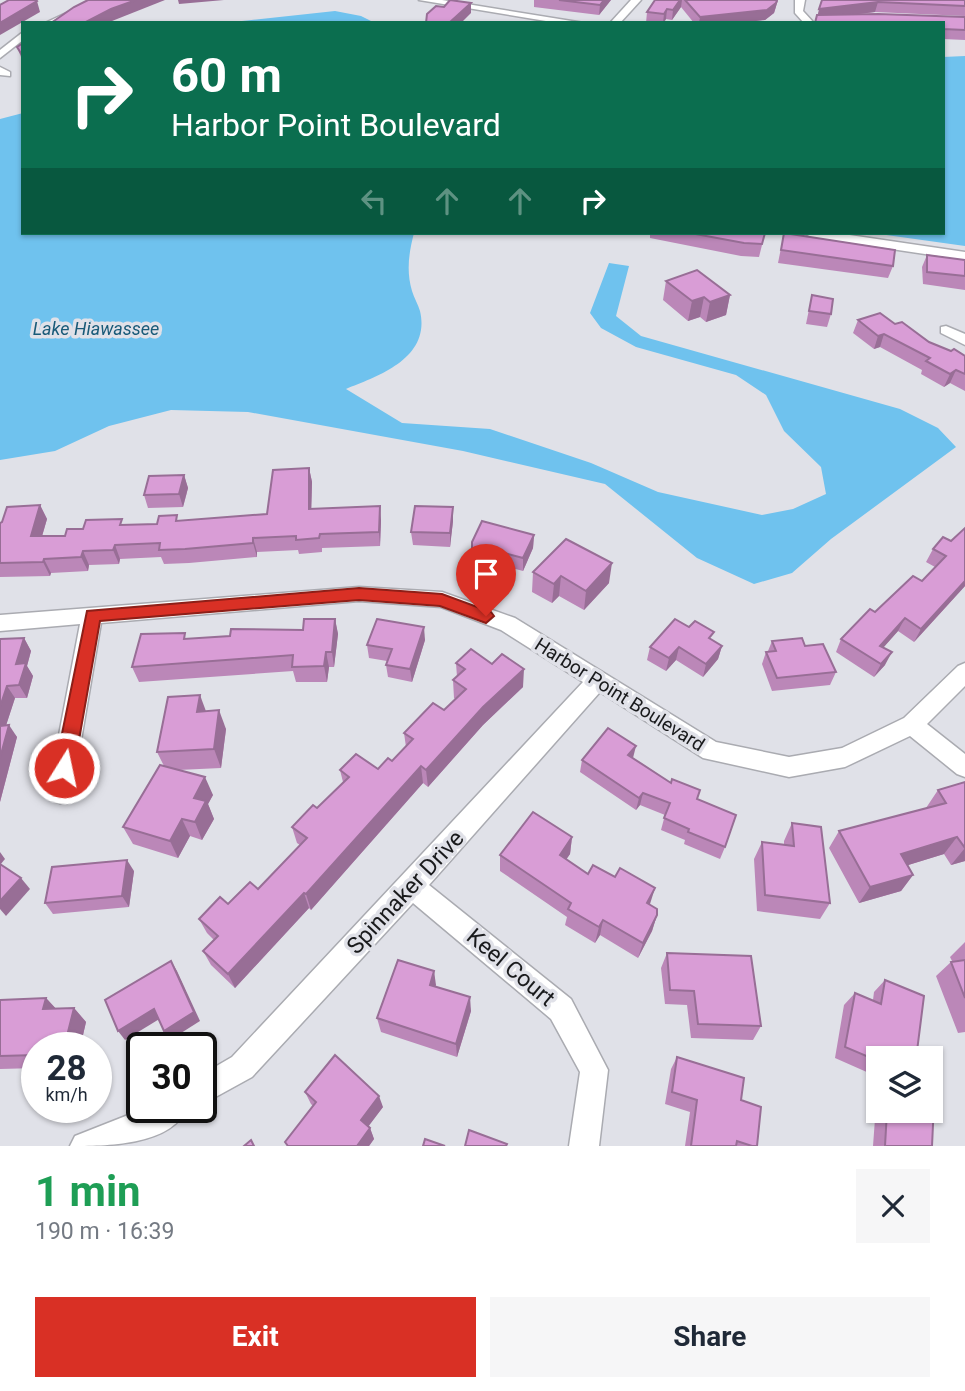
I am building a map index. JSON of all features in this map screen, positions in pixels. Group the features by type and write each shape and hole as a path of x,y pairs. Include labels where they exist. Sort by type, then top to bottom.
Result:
{"street":[{"path":"54,21 101,0"},
{"path":"424,0 565,21"},
{"path":"492,21 514,0"},
{"path":"617,21 636,0"},
{"path":"800,0 798,11 807,21"},
{"path":"0,55 21,37"},
{"path":"824,235 965,256"},
{"path":"946,330 965,340"},
{"name":"Harbor Point Boulevard","path":"0,623 359,594 442,600 508,624 711,751 789,767 845,757 912,725 965,672"},
{"path":"60,793 92,615"},
{"name":"Spinnaker Drive","path":"217,1082 242,1067 412,886 597,680"},
{"path":"912,725 965,767"},
{"name":"Keel Court","path":"412,886 561,1009 594,1070 584,1146"},
{"path":"85,1146 148,1123"}],"water":[{"path":"335,11 361,16 371,21 242,21"},
{"path":"965,56 965,246 886,235 945,235 945,57"},
{"name":"Lake Hiawassee","path":"21,114 21,235 414,235 409,269 410,284 420,311 418,341 400,363 346,389 402,423 490,429 591,463 658,492 762,515 793,509 826,494 821,467 784,431 766,395 736,375 636,347 601,328 590,313 609,263 629,266 616,316 641,336 900,409 938,428 956,447 831,539 792,573 754,584 697,558 605,484 463,451 248,412 171,410 109,426 55,451 0,460 0,119"}],"building":[{"path":"9,0 37,1 0,23 0,5"},
{"path":"88,0 136,0 88,21 54,21"},
{"path":"450,0 471,3 451,21 426,21 427,14 436,6 444,7"},
{"path":"559,0 604,0 600,5"},
{"path":"655,0 680,0 673,10 667,9 664,14 647,12"},
{"path":"685,0 777,0 767,10 700,17"},
{"path":"822,0 965,0 965,6 878,2 819,9"},
{"path":"817,15 965,17 965,30 945,29 945,21 816,21"},
{"path":"701,235 764,235 762,244"},
{"path":"784,235 797,235 895,250 893,266 781,250"},
{"path":"927,255 965,260 965,276 927,272"},
{"path":"697,270 730,295 710,302 704,297 692,301 666,281"},
{"path":"812,295 833,299 831,314 809,311"},
{"path":"880,313 895,324 902,322 929,342 951,351 954,349 965,356 965,374 956,370 950,374 926,361 930,358 884,334 878,336 858,320"},
{"path":"309,468 309,509 380,506 379,532 320,534 319,538 296,540 296,536 253,538 253,543 185,549 159,550 160,543 115,545 113,550 83,551 81,557 44,559 43,562 0,563 0,523 7,507 40,505 31,536 65,536 67,529 83,529 86,520 122,519 120,525 157,524 159,516 177,515 176,521 267,514 273,470"},
{"path":"184,475 179,494 144,495 149,476"},
{"path":"415,506 453,507 450,533 411,532"},
{"path":"482,521 534,535 523,558 489,549 487,553 472,549 472,542"},
{"path":"965,528 965,581 921,629 905,618 880,646 892,652 881,664 841,639 870,609 875,612 913,576 922,581 946,556 933,549 943,537 951,541"},
{"path":"566,539 612,563 586,591 561,576 554,584 533,572"},
{"path":"304,619 335,619 332,652 326,652 324,666 292,667 293,655 132,667 141,634 185,633 184,639 230,636 231,629 303,630"},
{"path":"377,619 424,627 410,669 386,665 392,649 367,645"},
{"path":"675,619 689,627 695,621 714,632 709,638 722,646 706,664 679,647 669,658 650,647"},
{"path":"24,638 16,664 26,663 19,685 7,686 0,707 0,639"},
{"path":"802,638 805,646 823,644 836,672 777,678 766,652 776,651 772,641"},
{"path":"471,649 492,664 502,654 524,669 483,707 426,770 421,766 306,894 304,893 228,974 203,951 218,936 199,919 220,897 228,904 250,882 258,889 307,838 292,827 313,805 317,808 349,777 340,770 356,754 378,769 388,758 392,761 413,739 404,733 433,703 444,710 466,689 453,680 465,669 456,663"},
{"path":"200,695 197,712 219,710 214,749 157,752 168,697"},
{"path":"9,725 0,758 0,726"},
{"path":"608,728 636,746 628,755 671,783 672,779 700,790 697,799 736,815 725,847 688,832 689,829 664,818 670,803 643,793 639,798 582,760"},
{"path":"160,765 205,777 194,798 206,801 195,822 182,819 170,841 123,827"},
{"path":"965,782 965,848 957,837 901,854 913,875 870,887 839,831 946,803 938,790"},
{"path":"533,812 572,837 560,855 588,874 593,865 615,877 620,868 655,888 647,903 657,909 657,915 643,943 603,920 599,927 568,909 571,903 500,855"},
{"path":"792,823 821,827 830,903 765,895 762,842 794,846"},
{"path":"127,860 122,896 45,903 52,867"},
{"path":"0,864 21,878 0,901"},
{"path":"667,953 751,956 761,1026 698,1024 694,991 670,990"},
{"path":"398,960 434,971 430,985 470,997 456,1044 377,1018"},
{"path":"965,960 965,998 951,962"},
{"path":"171,961 194,1012 164,1031 154,1009 118,1031 105,1000"},
{"path":"885,980 924,996 918,1046 866,1046 866,1056 845,1047 855,993 881,1004"},
{"path":"46,998 43,1009 74,1008 68,1032 21,1032 21,1055 0,1056 0,1000"},
{"path":"335,1055 379,1096 361,1120 370,1128 357,1146 288,1146 285,1142 316,1102 305,1092"},
{"path":"677,1057 744,1078 741,1100 761,1107 757,1146 737,1141 736,1146 691,1146 697,1100 672,1092"},
{"path":"886,1123 933,1123 932,1146 885,1146"},
{"path":"469,1130 507,1144 465,1146"},
{"path":"425,1139 445,1146 423,1146"}],"route":[{"path":"64,768 92,615 359,594 442,600 486,616"}]}
